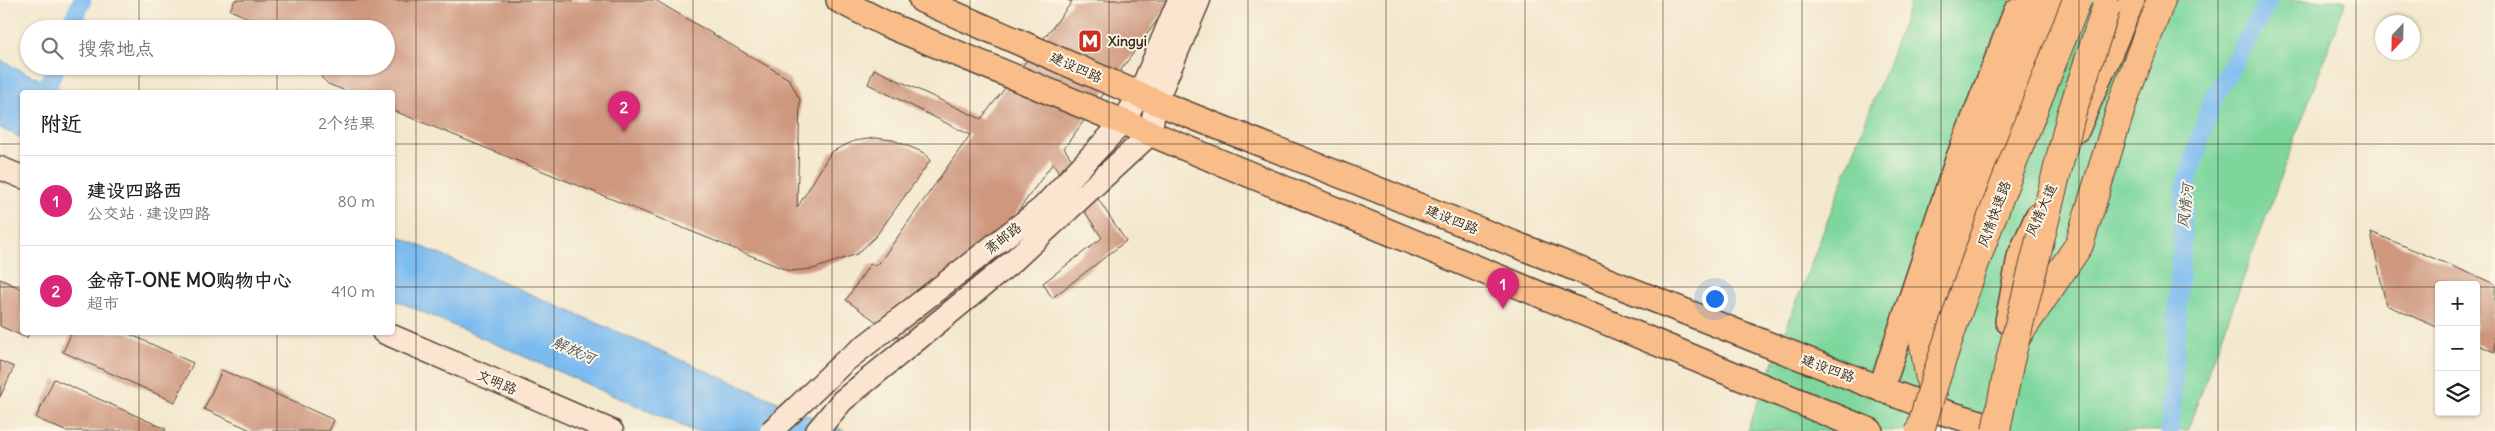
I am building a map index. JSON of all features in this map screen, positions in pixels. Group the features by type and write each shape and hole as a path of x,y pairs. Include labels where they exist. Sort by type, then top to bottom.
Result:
{"highway":[{"path":"1931,424 1923,339 1940,268 2034,0"},
{"name":"风情快速路","path":"1931,424 1939,363 2002,191 2077,0"},
{"path":"1991,430 2071,115 2110,0"},
{"path":"2001,360 2079,245 2124,98 2160,0"}],"main road":[{"path":"839,0 886,24 1870,431"},
{"name":"建设四路","path":"922,0 1148,99 1881,389 1931,424 1991,430"},
{"path":"1881,389 1958,160 2022,0"},
{"path":"1931,424 1949,375 1959,268 1993,166 2056,0"},
{"name":"风情大道","path":"1991,430 2001,360 2020,256 2109,58 2132,0"}],"street":[{"name":"萧邮路","path":"771,431 844,362 1042,208 1123,122 1148,99 1179,0"},
{"path":"821,427 842,402 1013,261 1150,134 1148,99 1199,0"},
{"path":"0,168 20,176"},
{"name":"文明路","path":"390,335 612,431"}],"green space":[{"path":"1912,0 2346,0 2187,431 1747,431"}],"water":[{"path":"0,60 20,70 20,75 31,75 62,90 20,90 20,137 0,128"},
{"name":"解放河","path":"395,235 844,431 694,431 395,300"}],"building":[{"path":"235,0 655,0 789,79 800,100 797,208 831,152 854,141 875,138 893,140 920,151 927,155 930,161 876,236 857,254 813,269 789,271 395,111 395,90 344,90 328,84 322,78 321,75 395,75 395,20 253,20 230,10"},
{"name":"Xingyi","path":"1067,0 1172,0 1064,148 1126,241 1052,298 1043,283 1102,238 1053,163 946,309 948,317 920,353 846,300 870,264 877,266 970,135 868,84 874,69 981,119 1072,2"},
{"path":"2371,232 2495,284 2495,352 2480,346 2480,281 2435,281 2435,326 2386,305"},
{"path":"0,279 20,288 20,335 0,326"},
{"path":"71,335 132,335 193,363 175,402 63,352"},
{"path":"0,361 14,367 0,397"},
{"path":"222,370 334,420 329,431 253,431 204,409"},
{"path":"54,379 166,429 165,431 65,431 36,418"}],"waterway":[{"path":"74,20 82,0"},
{"name":"风情河","path":"2170,431 2185,188 2212,101 2269,0"},
{"path":"46,90 52,75"}],"place":[{"name":"Xingyi","path":"1090,41"},
{"name":"金帝T-ONE MO购物中心","path":"624,132"},
{"name":"建设四路西","path":"1503,309"}]}
